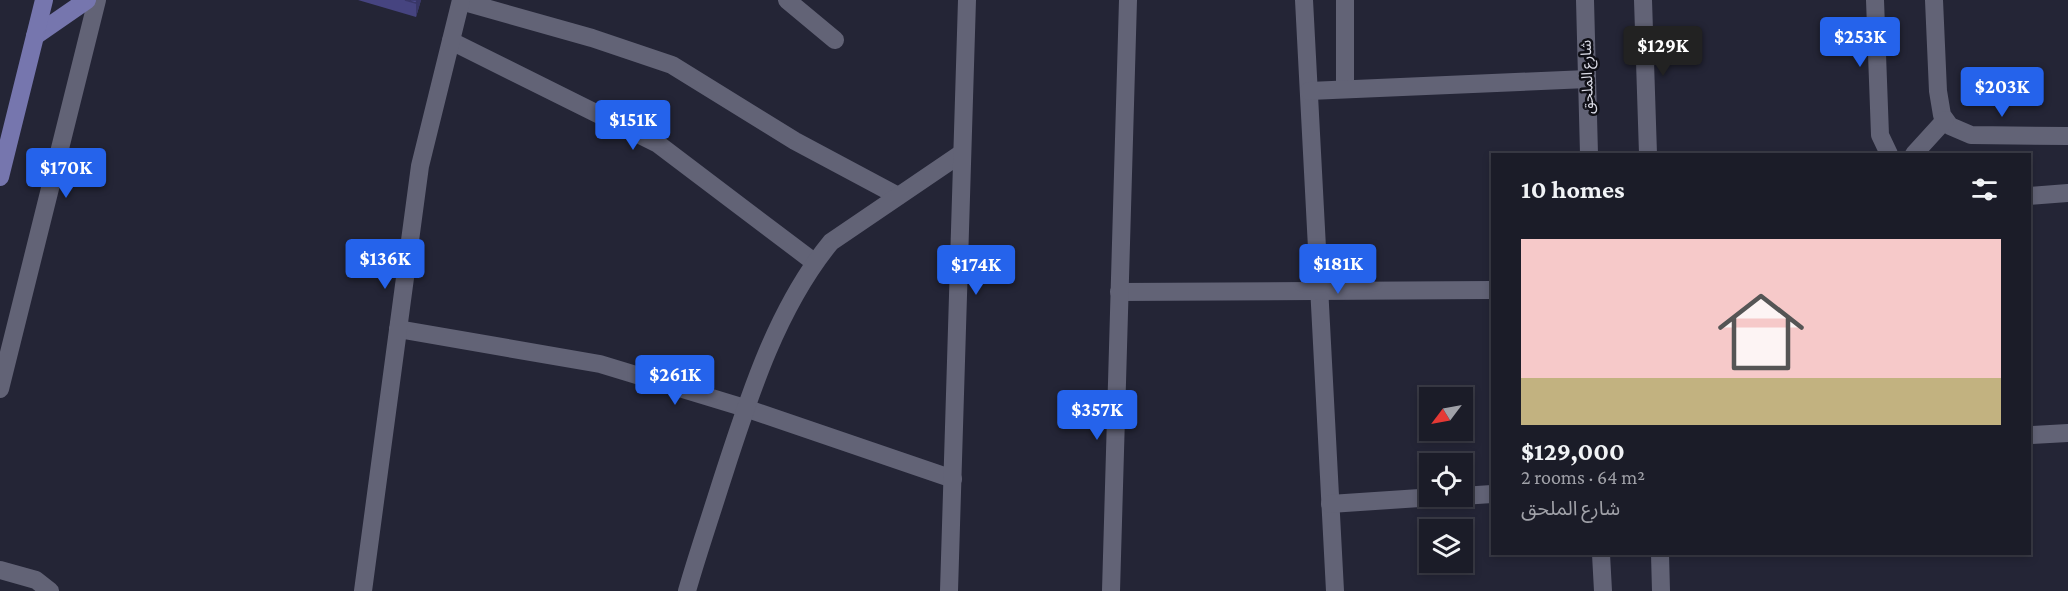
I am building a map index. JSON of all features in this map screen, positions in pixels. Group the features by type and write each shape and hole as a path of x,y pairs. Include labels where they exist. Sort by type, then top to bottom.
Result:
{"main road":[{"path":"0,177 44,0"},
{"path":"35,36 87,0"}],"street":[{"path":"0,389 97,0"},
{"path":"363,591 420,166 461,0 592,38 672,65 795,141 898,196"},
{"path":"787,0 835,40"},
{"path":"1111,591 1119,292 1132,0"},
{"path":"1304,0 1335,591"},
{"path":"1345,0 1345,89"},
{"name":"شارع الملحق","path":"1585,0 1589,153"},
{"path":"1643,0 1648,153"},
{"path":"1875,0 1880,135 1889,153"},
{"path":"1934,0 1938,91 1946,120 1956,130 1971,135 2068,136"},
{"path":"949,591 965,1"},
{"path":"451,41 658,144 814,262"},
{"path":"1309,91 1587,79"},
{"path":"1915,153 1946,120"},
{"path":"687,591 745,408 782,323 814,262 831,242 962,153"},
{"path":"2031,196 2068,193"},
{"path":"1119,292 1491,290"},
{"path":"398,329 600,364 745,408 953,479"},
{"path":"2031,435 2068,433"},
{"path":"1473,495 1491,494"},
{"path":"1330,504 1419,498"},
{"path":"1601,555 1603,591"},
{"path":"1660,555 1661,591"},
{"path":"0,570 36,580 50,591"}]}
